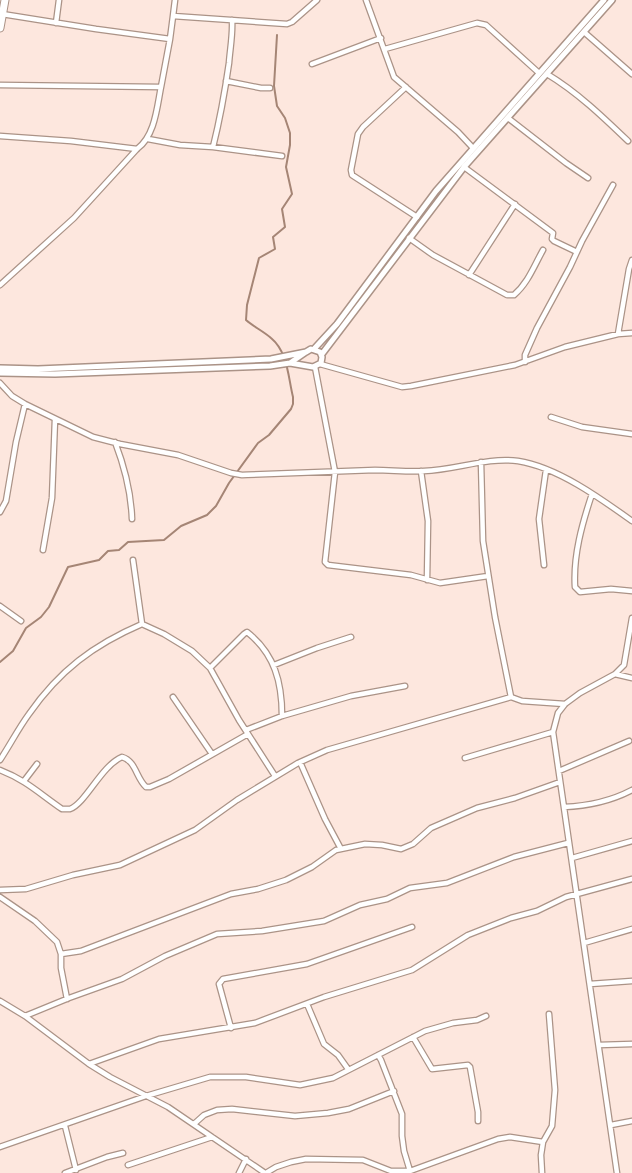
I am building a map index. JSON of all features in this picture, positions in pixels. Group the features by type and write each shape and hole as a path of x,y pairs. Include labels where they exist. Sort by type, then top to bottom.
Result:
{"highway":[{"path":"0,28 3,1"}],"street":[{"path":"56,24 59,0"},
{"path":"0,285 74,218 137,148 148,139 162,87 175,0"},
{"path":"173,16 287,24 292,22 317,0"},
{"path":"366,0 394,78 458,132 473,148"},
{"path":"488,576 440,583 404,574 328,565 325,562 335,472 317,366 322,360 322,354 464,168 612,0"},
{"path":"0,368 38,369 212,363 285,357 314,349 338,324 417,217 473,148 602,1"},
{"path":"2,14 56,24 170,39"},
{"path":"213,147 222,110 231,45 232,20"},
{"path":"385,49 477,23 486,25 539,74"},
{"path":"584,32 632,74"},
{"path":"312,64 381,38"},
{"path":"547,74 586,102 628,141"},
{"path":"226,81 270,88"},
{"path":"0,85 162,87"},
{"path":"406,87 362,127 358,134 351,170 352,175 360,181 417,217"},
{"path":"508,118 588,178"},
{"path":"0,136 137,148"},
{"path":"148,139 180,145 213,147 282,156"},
{"path":"464,168 553,233 552,239 554,241 577,252"},
{"path":"525,362 525,355 537,328 614,185"},
{"path":"469,275 515,204"},
{"path":"409,238 433,255 502,294 514,295 530,276 543,250"},
{"path":"618,334 632,260"},
{"path":"0,373 64,373 287,364 317,366 402,387 525,362 566,347 618,334 632,333"},
{"path":"314,349 322,354"},
{"path":"287,364 306,352"},
{"path":"0,383 12,396 25,404 92,437 178,455 231,473 242,475 377,470 421,472 496,460 518,461 546,470 592,494 632,521"},
{"path":"0,512 6,501 16,442 25,404"},
{"path":"551,417 582,427 632,434"},
{"path":"43,550 52,498 55,419"},
{"path":"115,442 128,481 132,519"},
{"path":"480,462 483,541 511,697"},
{"path":"544,565 539,519 546,470"},
{"path":"421,472 428,521 427,580"},
{"path":"592,494 583,520 579,541 575,588 580,592 612,589 632,591"},
{"path":"133,560 142,624"},
{"path":"0,606 21,621"},
{"path":"617,1173 552,732 558,713 565,704 580,693 615,674 624,665 632,618"},
{"path":"142,624 164,634 192,651 210,668 275,776"},
{"path":"0,760 28,715 51,685 101,644 142,624"},
{"path":"210,668 247,632 261,646 274,665 282,693 282,716"},
{"path":"274,665 351,637"},
{"path":"615,674 632,678"},
{"path":"0,770 24,781 62,809 70,808 80,800 114,761 122,757 127,758 135,768 142,783 146,787 150,787 169,779 247,732 282,716 351,696 405,686"},
{"path":"173,697 212,754"},
{"path":"0,890 26,889 73,875 120,865 137,858 195,830 275,776 327,750 511,697 522,701 565,704"},
{"path":"465,758 552,732"},
{"path":"558,771 629,742"},
{"path":"300,762 324,819 341,849"},
{"path":"24,781 37,764"},
{"path":"61,954 81,951 231,894 258,889 286,880 312,867 336,850 365,844 401,849 413,844 431,828 470,812 560,782"},
{"path":"564,807 581,806 607,800 619,797 632,790"},
{"path":"572,858 632,841"},
{"path":"25,1016 122,979 165,956 217,934 262,932 324,921 360,905 387,899 410,888 447,883 514,857 568,843"},
{"path":"89,1064 159,1039 255,1023 412,970 468,935 576,895 632,879"},
{"path":"0,897 45,930 57,942 61,954 61,968 67,999"},
{"path":"231,1028 219,984 223,978 307,964 412,927"},
{"path":"584,943 632,929"},
{"path":"590,984 632,982"},
{"path":"0,1001 25,1016 89,1064 168,1107 266,1173 284,1164 306,1159 363,1160 391,1172 410,1171 498,1139 510,1137 543,1142"},
{"path":"307,1004 324,1044 338,1055 348,1069"},
{"path":"542,1173 541,1155 543,1142 552,1126 555,1090 549,1014"},
{"path":"0,1147 146,1096 210,1077 246,1077 300,1085 333,1078 413,1037 436,1028 477,1020 486,1016"},
{"path":"413,1037 432,1069 468,1065 470,1067 478,1121"},
{"path":"599,1045 632,1044"},
{"path":"378,1055 382,1060 402,1114 404,1151 410,1171"},
{"path":"194,1124 204,1115 217,1110 232,1109 295,1116 328,1114 349,1109 394,1091"},
{"path":"611,1125 632,1121"},
{"path":"64,1126 76,1170"},
{"path":"128,1165 212,1137"},
{"path":"65,1173 106,1157 123,1153"},
{"path":"239,1173 246,1159"}],"waterway":[{"path":"0,662 13,651 26,628 41,617 49,607 68,567 99,560 108,551 119,550 128,542 164,540 181,526 207,515 216,506 229,483 258,443 269,435 291,409 293,397 281,350 271,338 246,320 247,305 259,258 275,249 273,237 285,227 282,209 292,194 286,167 290,133 285,118 277,106 274,86 277,35"}]}
